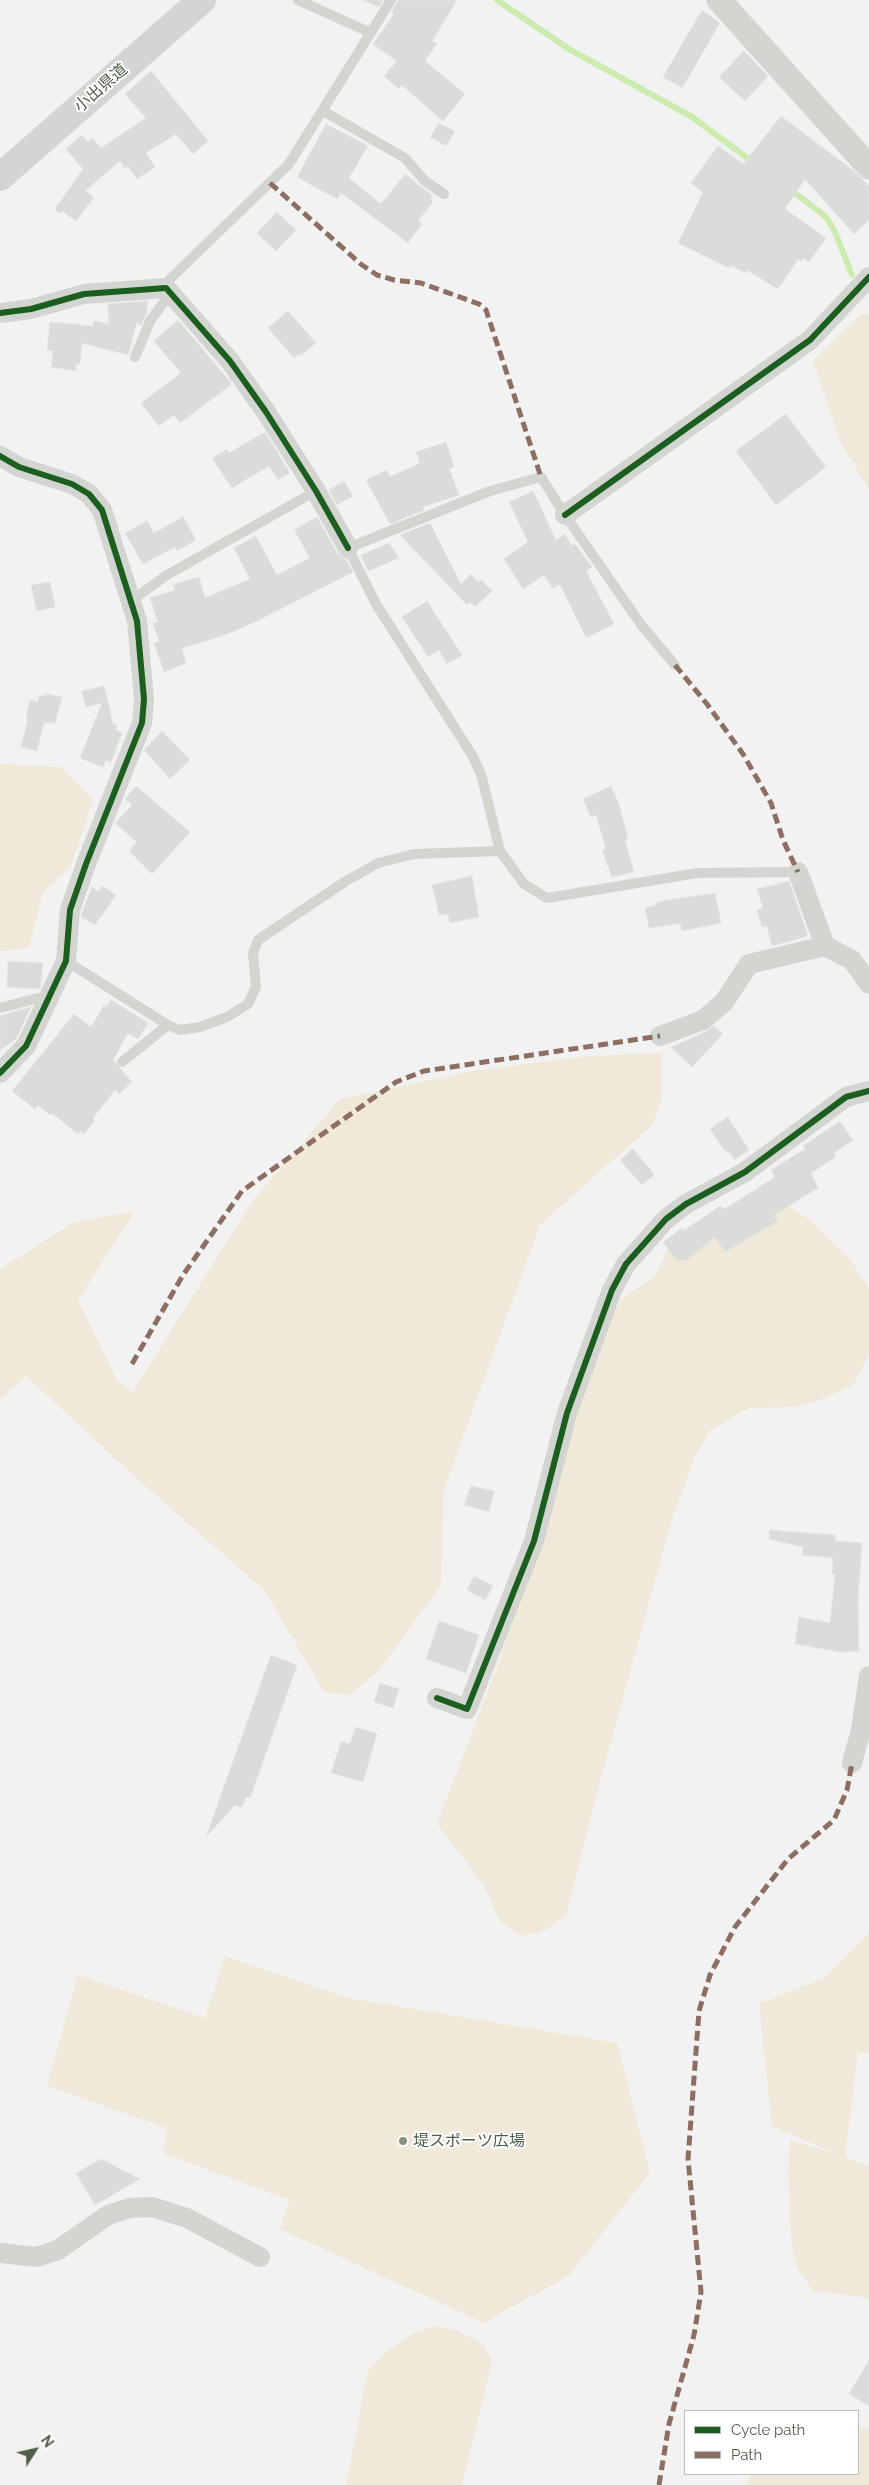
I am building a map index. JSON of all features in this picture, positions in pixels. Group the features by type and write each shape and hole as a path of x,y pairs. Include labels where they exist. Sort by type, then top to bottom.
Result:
{"main road":[{"name":"小出県道","path":"0,177 202,0"}],"street":[{"path":"719,0 869,167"},
{"path":"565,516 810,340 869,277"},
{"path":"0,313 31,309 84,294 166,288 230,361 266,412 316,491 348,548"},
{"path":"0,456 19,467 72,484 89,494 102,510 132,600 137,621 144,699 142,723 86,864 70,910 66,961 26,1046 0,1073"},
{"path":"798,872 824,946"},
{"path":"660,1036 703,1020 724,1002 749,964 824,946 852,960 869,984"},
{"path":"437,1698 467,1709 534,1541 567,1413 612,1290 626,1264 666,1220 686,1204 745,1172 846,1097 869,1091"},
{"path":"852,1762 861,1730 869,1676"},
{"path":"0,2253 36,2257 58,2250 108,2216 130,2208 152,2207 187,2218 260,2257"}],"lane":[{"path":"298,0 371,33"},
{"path":"135,357 150,321 166,299 166,288 170,279 289,164 391,0"},
{"path":"323,111 406,158 425,181 444,194"},
{"path":"675,665 642,626 565,516 541,477 490,491 348,548 376,604 472,755 482,774 500,851 524,884 547,898 696,873 798,872"},
{"path":"132,600 167,575 316,491"},
{"path":"66,961 168,1025 180,1030 200,1027 227,1016 248,1004 256,987 253,954 258,940 346,881 378,863 414,854 500,851"},
{"path":"2,1005 50,995"},
{"path":"122,1062 168,1025"}],"shaded area":[{"path":"862,313 869,315 869,490 840,441 813,361"},
{"path":"0,764 61,767 93,799 71,866 43,892 29,948 0,951"},
{"path":"662,1053 662,1096 653,1124 540,1225 444,1489 441,1585 380,1669 350,1695 324,1692 265,1591 133,1475 26,1376 0,1399 0,1269 73,1223 135,1211 78,1300 117,1380 132,1393 253,1200 340,1099 472,1071 579,1057"},
{"path":"782,1201 811,1221 851,1260 869,1289 869,1354 853,1385 816,1402 792,1407 750,1408 710,1430 695,1456 671,1522 595,1800 566,1915 544,1931 520,1936 500,1921 483,1884 437,1824 498,1665 593,1349 623,1297 654,1278 670,1246"},
{"path":"869,1933 869,2053 858,2053 845,2157 869,2166 869,2298 813,2291 797,2268 791,2238 788,2168 790,2140 837,2154 772,2126 759,2004 824,1978"},
{"name":"堤スポーツ広場","path":"225,1956 348,1998 617,2043 650,2173 569,2275 484,2323 280,2229 290,2200 163,2153 167,2128 47,2086 78,1975 205,2018"},
{"path":"432,2326 456,2330 484,2345 492,2361 462,2485 346,2485 368,2371 386,2352 410,2335"},
{"path":"859,2427 869,2429 869,2485 747,2485 751,2475 859,2475"}],"building":[{"path":"363,0 383,0 379,7"},
{"path":"398,0 457,0 432,41 437,44 425,61 465,94 443,121 402,85 399,89 384,76 397,61 373,44 394,14 391,13"},
{"path":"702,10 720,23 682,88 663,77"},
{"path":"744,51 768,76 745,101 719,77"},
{"path":"151,71 208,141 193,154 176,134 146,153 155,167 137,179 128,166 125,168 120,161 85,191 94,197 76,221 62,211 60,213 55,209 83,169 66,149 82,135 88,142 92,138 101,148 146,118 125,94"},
{"path":"781,116 854,171 869,186 869,220 854,234 805,179 785,209 826,238 809,262 803,258 801,261 798,259 778,289 747,270 746,273 730,265 729,268 678,243 703,192 691,183 718,146 743,164"},
{"path":"439,123 455,131 446,146 430,137"},
{"path":"326,124 368,146 349,178 381,204 405,174 433,196 430,199 433,202 418,221 422,224 408,243 341,193 337,199 297,177"},
{"path":"277,212 296,230 276,251 257,233"},
{"path":"147,301 147,313 140,326 137,322 128,355 82,343 80,364 76,364 76,371 51,367 53,351 47,350 50,322 93,326 94,321 109,324 108,304"},
{"path":"288,311 316,343 300,356 299,354 294,358 268,328"},
{"path":"178,320 232,384 180,423 174,415 159,426 141,403 181,373 154,341"},
{"path":"786,414 826,467 776,505 736,451"},
{"path":"265,432 290,473 278,480 269,466 232,488 212,458 227,449 229,453"},
{"path":"446,442 454,467 449,468 459,495 423,507 424,510 390,524 366,480 387,470 390,477 420,463 416,452"},
{"path":"344,481 353,496 337,505 329,490"},
{"path":"533,491 556,540 565,534 572,546 575,544 592,567 586,571 614,624 586,638 560,584 553,589 544,575 523,589 504,559 528,542 509,502"},
{"path":"183,517 196,540 177,551 175,547 143,564 125,533 147,521 154,533"},
{"path":"317,517 338,554 346,559 353,572 255,622 222,636 182,648 186,663 164,672 154,643 159,641 153,623 158,622 150,598 175,590 173,585 199,577 205,598 250,579 234,548 256,536 277,575 310,558 294,530"},
{"path":"430,523 461,584 471,574 478,582 481,580 492,591 475,607 470,602 467,605 400,535"},
{"path":"389,543 399,558 368,571 361,555"},
{"path":"50,582 55,607 37,611 31,585"},
{"path":"427,601 462,655 447,664 439,650 428,657 402,617"},
{"path":"104,686 113,723 117,725 116,730 122,733 111,762 106,760 103,767 80,758 102,703 86,707 82,691"},
{"path":"46,694 62,697 55,723 44,723 37,751 21,747 28,719 26,718 30,700 38,702 39,696 46,696"},
{"path":"162,731 190,760 170,779 144,750"},
{"path":"136,786 190,832 152,874 129,851 137,842 115,823 132,805 125,799"},
{"path":"611,786 619,804 628,839 625,840 634,872 612,877 602,850 606,849 596,815 591,817 583,799"},
{"path":"472,876 479,917 450,923 448,914 439,915 432,885"},
{"path":"789,881 808,936 772,946 767,926 762,927 757,910 763,908 757,889"},
{"path":"102,886 116,895 95,925 81,917 92,887 99,892"},
{"path":"715,893 721,923 682,931 680,923 649,928 645,908 657,905 657,902"},
{"path":"8,961 43,963 40,989 7,987"},
{"path":"111,1000 148,1023 138,1039 128,1033 113,1060 132,1082 119,1094 115,1090 93,1118 95,1120 84,1134 80,1131 78,1134 52,1113 50,1115 38,1105 35,1109 12,1091 74,1014 91,1027 104,1005 106,1007"},
{"path":"31,1007 16,1039 0,1050 0,1016"},
{"path":"714,1026 723,1034 692,1067 671,1047 701,1034"},
{"path":"728,1117 749,1150 735,1160 730,1153 724,1150 710,1129"},
{"path":"840,1121 853,1140 834,1153 836,1157 811,1173 818,1188 774,1215 778,1221 725,1252 715,1237 685,1261 683,1259 678,1262 663,1242 682,1228 683,1231 720,1206 725,1209 775,1177 771,1170 805,1149 803,1146"},
{"path":"633,1149 653,1173 653,1176 642,1185 620,1160"},
{"path":"471,1486 494,1491 489,1512 464,1505"},
{"path":"770,1530 835,1535 835,1541 862,1543 858,1600 859,1651 841,1652 795,1644 799,1617 830,1623 835,1575 832,1574 833,1558 802,1555 803,1547 769,1539"},
{"path":"474,1576 493,1586 485,1600 467,1590"},
{"path":"439,1621 479,1635 466,1673 426,1659"},
{"path":"271,1655 297,1665 250,1798 246,1797 242,1807 235,1805 206,1837"},
{"path":"380,1683 399,1689 393,1708 374,1702"},
{"path":"356,1727 377,1734 363,1782 331,1773 341,1742 350,1744"},
{"path":"101,2159 140,2179 95,2205 76,2173"},
{"path":"869,2360 869,2406 849,2394"}],"waterway":[{"path":"497,0 569,49 692,117 754,163"},
{"path":"790,189 826,217 835,232 852,275"}],"marked path":[{"path":"270,183 362,265 377,275 394,280 421,283 479,304 486,310 541,477"},
{"path":"675,665 707,704 743,754 771,803 783,840 798,872"},
{"path":"132,1364 183,1275 242,1191 396,1082 424,1071 660,1036"},
{"path":"659,2485 669,2424 694,2335 701,2292 688,2159 699,2011 710,1975 735,1927 788,1859 834,1820 847,1790 852,1763"}],"cycle path":[{"path":"565,515 810,340 869,277"},
{"path":"0,313 31,309 84,294 166,288 230,361 266,412 316,491 348,548"},
{"path":"0,456 19,467 72,484 89,494 102,510 137,621 144,699 142,723 86,864 70,910 66,961 26,1046 0,1073"},
{"path":"437,1698 467,1709 534,1541 567,1413 612,1290 626,1264 666,1219 686,1204 745,1172 846,1097 869,1091"}],"place":[{"name":"堤スポーツ広場","path":"403,2141"}]}
